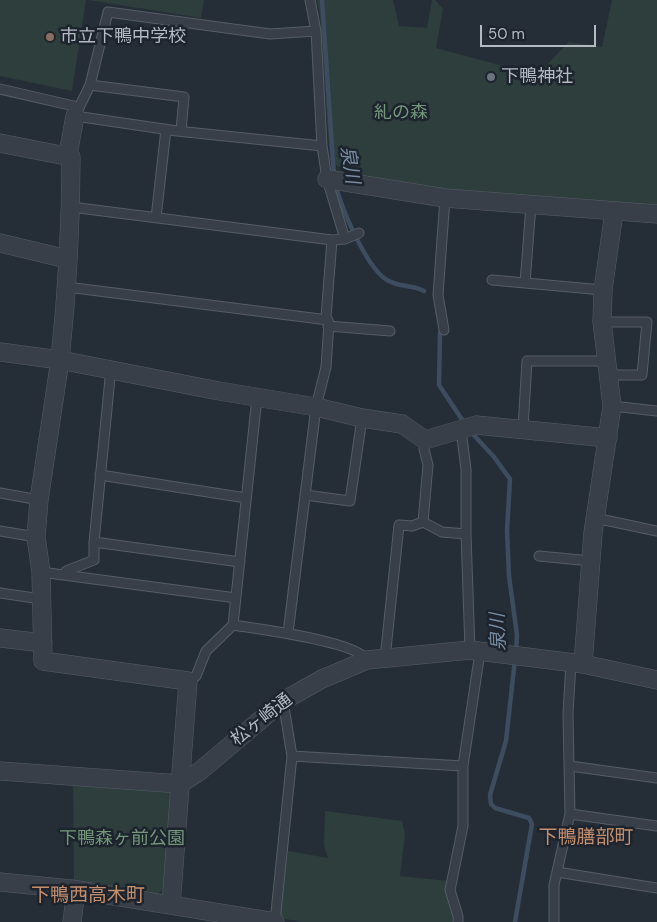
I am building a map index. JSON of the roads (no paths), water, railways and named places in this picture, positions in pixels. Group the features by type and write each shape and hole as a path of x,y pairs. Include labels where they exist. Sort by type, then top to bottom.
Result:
{"street":[{"path":"77,111 68,154 71,157 71,207 67,288 60,360 39,500 36,537 41,572 43,662 188,681 171,905"},
{"path":"0,143 71,157"},
{"path":"334,179 445,198 657,214"},
{"path":"577,664 595,518 612,406 602,322 603,290 614,212"},
{"path":"0,243 67,259"},
{"path":"0,352 111,368 257,398 316,407 362,418 402,424 425,440 468,428 523,428 608,438"},
{"path":"0,638 43,643"},
{"name":"松ヶ崎通","path":"180,784 200,771 283,701 322,679 376,659 475,651 577,664 657,680"},
{"path":"0,771 180,784"},
{"path":"0,882 76,890 275,922"},
{"path":"72,922 76,890"}],"lane":[{"path":"310,0 316,31 322,146 334,179 345,239"},
{"path":"77,111 90,85 108,12 270,34 316,31"},
{"path":"90,85 184,97 181,131"},
{"path":"0,89 77,111 166,129 322,146"},
{"path":"156,218 166,129"},
{"path":"444,330 438,295 445,198"},
{"path":"525,283 531,205"},
{"path":"71,207 332,240 345,239 360,233"},
{"path":"288,634 316,407 326,367 328,323 326,317 332,240"},
{"path":"492,280 603,290"},
{"path":"67,288 390,331"},
{"path":"523,428 527,361 606,368 642,375 647,322 602,322"},
{"path":"65,575 66,571 94,560 94,542 111,368"},
{"path":"188,681 196,676 206,651 233,625 257,398"},
{"path":"612,406 657,411"},
{"path":"305,495 350,501 362,418"},
{"path":"458,922 450,890 463,826 463,766 475,651 466,534 468,428"},
{"path":"423,522 428,465 424,449 425,440"},
{"path":"100,476 246,498"},
{"path":"0,493 39,500"},
{"path":"595,518 657,531"},
{"path":"233,625 344,646 376,659 400,525 412,526 423,522 442,532 466,534"},
{"path":"0,531 36,537"},
{"path":"94,542 240,562"},
{"path":"539,556 590,561"},
{"path":"41,572 236,598"},
{"path":"0,593 41,599"},
{"path":"554,922 553,898 570,814 568,713 577,664"},
{"path":"275,922 292,756 283,701"},
{"path":"292,756 463,766"},
{"path":"570,766 657,778"},
{"path":"570,814 657,826"},
{"path":"558,872 657,888"}],"waterway":[{"name":"泉川","path":"322,0 334,176"},
{"name":"泉川","path":"336,186 355,235 369,261 377,271 389,281 424,291"},
{"name":"泉川","path":"440,333 439,385 465,424"},
{"name":"泉川","path":"471,432 494,457 510,479 507,531 509,576 517,635 516,651"},
{"name":"泉川","path":"515,659 506,741 490,795 491,804 495,808 529,818 532,824 515,922"}],"place":[{"name":"市立下鴨中学校","path":"50,37"},
{"name":"下鴨神社","path":"491,77"}],"district":[{"name":"下鴨膳部町","path":"586,838"},
{"name":"下鴨西高木町","path":"88,896"}],"park label":[{"name":"糺の森","path":"401,113"},
{"name":"下鴨森ヶ前公園","path":"122,839"}]}
